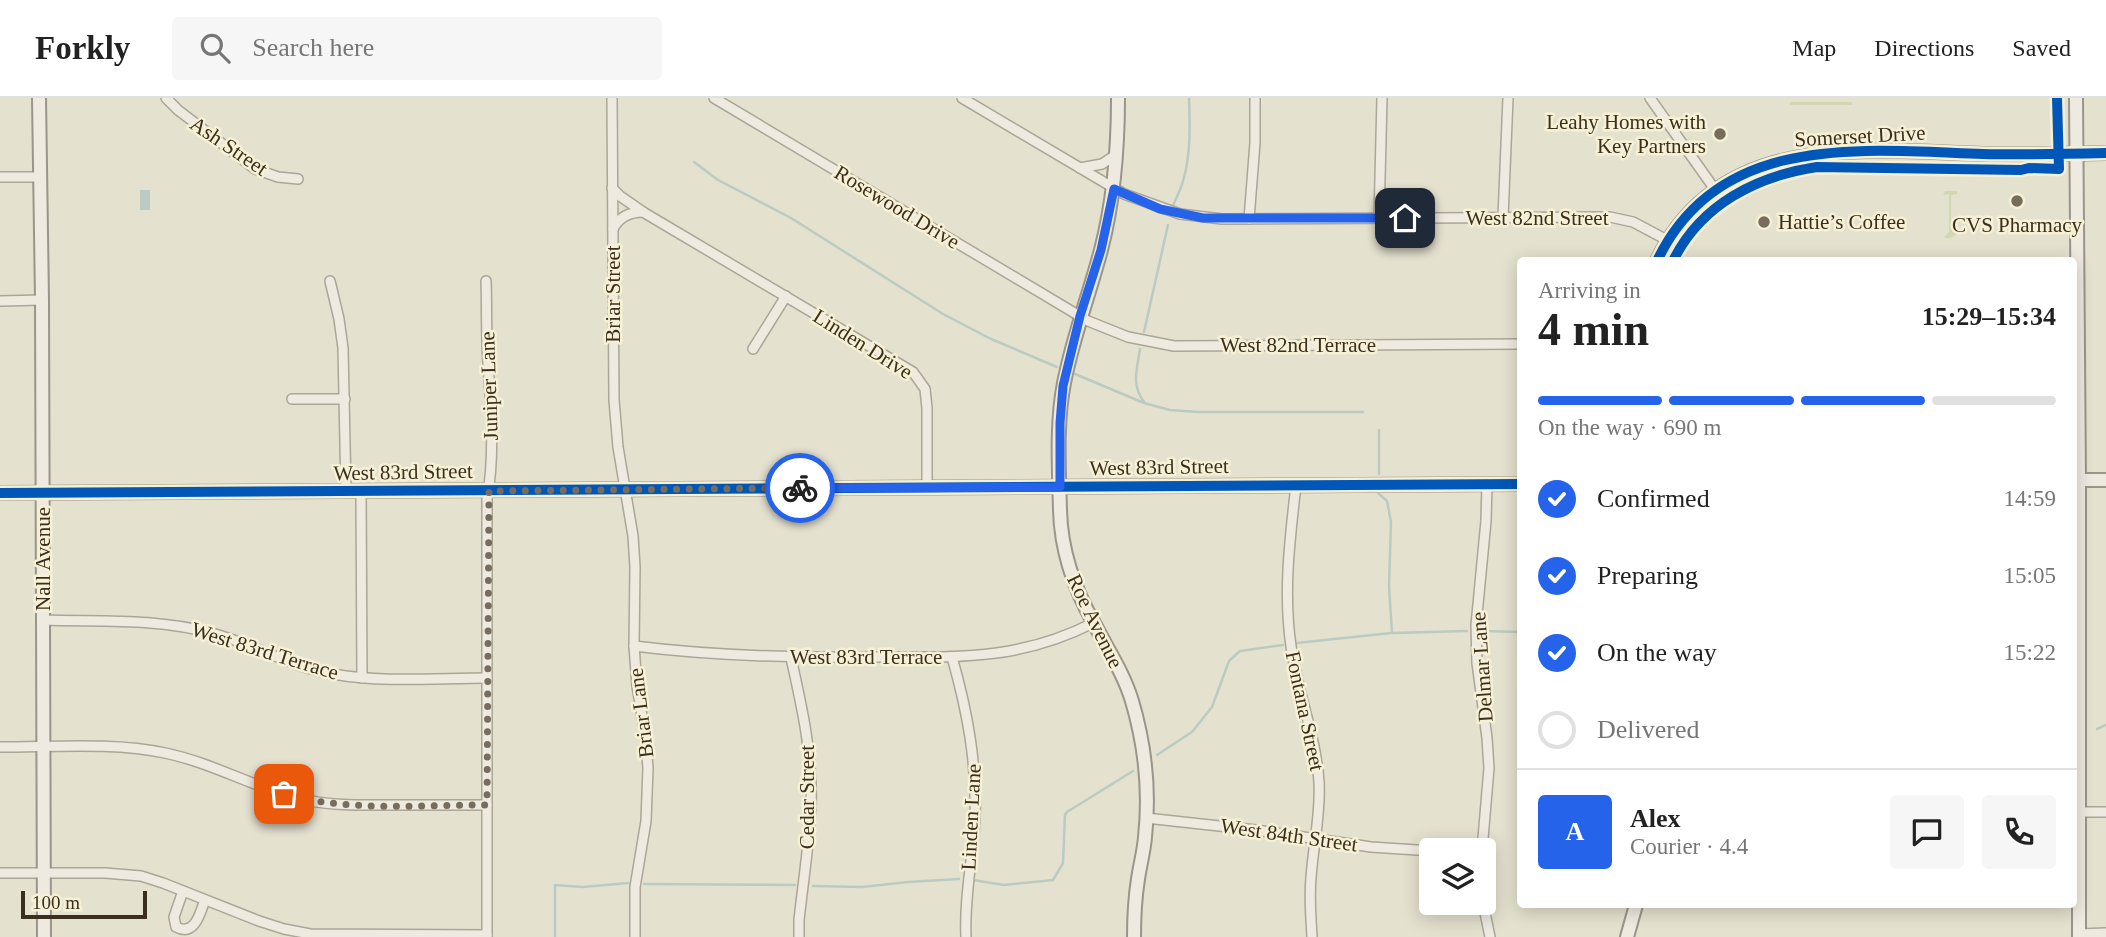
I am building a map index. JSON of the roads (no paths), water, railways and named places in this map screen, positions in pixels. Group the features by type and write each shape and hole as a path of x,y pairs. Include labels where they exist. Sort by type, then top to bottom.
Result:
{"main road":[{"name":"Nall Avenue","path":"39,98 44,937"},
{"name":"Roe Avenue","path":"1118,98 1114,189 1101,250 1080,316 1063,386 1060,487 1063,544 1067,562 1081,600 1124,679 1136,714 1145,761 1145,838 1138,881 1134,937"},
{"path":"2076,98 2076,257"},
{"name":"Somerset Drive","path":"1659,257 1678,225 1716,191 1752,169 1788,158 1868,151 2106,153"},
{"path":"2077,480 2106,480"},
{"name":"West 83rd Street","path":"0,493 1517,484"},
{"path":"2077,759 2079,935"},
{"path":"1626,937 1635,908"}],"street":[{"name":"Ash Street","path":"166,98 263,174 298,179"},
{"name":"Briar Street","path":"612,98 614,400 618,447 626,490"},
{"name":"Rosewood Drive","path":"714,98 1080,316"},
{"name":"West 82nd Street","path":"962,98 1114,189 1160,209 1180,214 1249,219 1618,217 1667,240"},
{"path":"1249,219 1255,144 1255,98"},
{"path":"1379,218 1382,98"},
{"path":"1503,217 1508,98"},
{"path":"1650,98 1716,191"},
{"path":"1080,168 1102,163 1117,154"},
{"path":"0,177 40,177"},
{"name":"Linden Drive","path":"612,188 643,212 913,372 925,389 927,487"},
{"path":"612,231 625,216 643,212"},
{"path":"330,281 343,348 346,492"},
{"name":"Juniper Lane","path":"486,281 491,479 487,678 487,936"},
{"path":"752,349 786,296"},
{"path":"0,301 42,300"},
{"name":"West 82nd Terrace","path":"1080,316 1128,337 1174,346 1517,344"},
{"path":"292,399 345,399"},
{"name":"Delmar Lane","path":"1483,838 1489,768 1477,663 1476,625 1487,484"},
{"name":"Fontana Street","path":"1296,485 1289,553 1289,621 1294,665 1314,744 1319,796 1310,893 1312,937"},
{"name":"Briar Lane","path":"626,490 635,567 636,687 645,733 648,768 646,821 635,887 635,937"},
{"path":"361,492 362,678"},
{"name":"West 83rd Terrace","path":"43,620 134,620 186,627 239,641 330,674 362,678 487,678"},
{"name":"West 83rd Terrace","path":"634,646 705,654 791,658 952,657 1027,649 1070,635 1093,623"},
{"name":"Linden Lane","path":"952,657 966,708 975,766 975,821 967,885 966,937"},
{"name":"Cedar Street","path":"791,658 804,715 811,778 811,806 799,937"},
{"path":"0,747 135,748 164,752 201,762 284,794 337,805 487,805"},
{"path":"2078,812 2106,812"},
{"name":"West 84th Street","path":"1146,818 1256,830 1371,847 1419,850"},
{"path":"0,873 127,873 151,879 259,921 310,934 487,936"},
{"path":"183,891 174,917 176,927 181,930 190,929 195,924 205,900"},
{"path":"1485,915 1490,937"},
{"path":"2079,935 2106,933"}],"waterway":[{"path":"1173,206 1187,161 1189,98"},
{"path":"694,162 718,180 791,218 943,314 991,339 1057,367"},
{"path":"1144,332 1168,225"},
{"path":"1140,349 1136,383 1144,402"},
{"path":"1075,374 1144,403 1170,410 1363,412"},
{"path":"1379,430 1379,474"},
{"path":"1378,493 1387,501 1391,522 1389,586 1392,633 1467,631"},
{"path":"1484,631 1517,632"},
{"path":"1297,643 1391,633"},
{"path":"1157,755 1192,732 1212,707 1229,661 1240,651 1283,645"},
{"path":"2097,729 2106,725"},
{"path":"973,880 1004,885 1053,880 1063,863 1067,812 1133,771"},
{"path":"813,886 862,887 959,879"},
{"path":"555,937 555,885 583,887 628,883"},
{"path":"644,884 795,885"}],"place":[{"name":"Leahy Homes with Key Partners","path":"1720,134"},
{"name":"CVS Pharmacy","path":"2017,201"},
{"name":"Hattie’s Coffee","path":"1764,222"}]}
